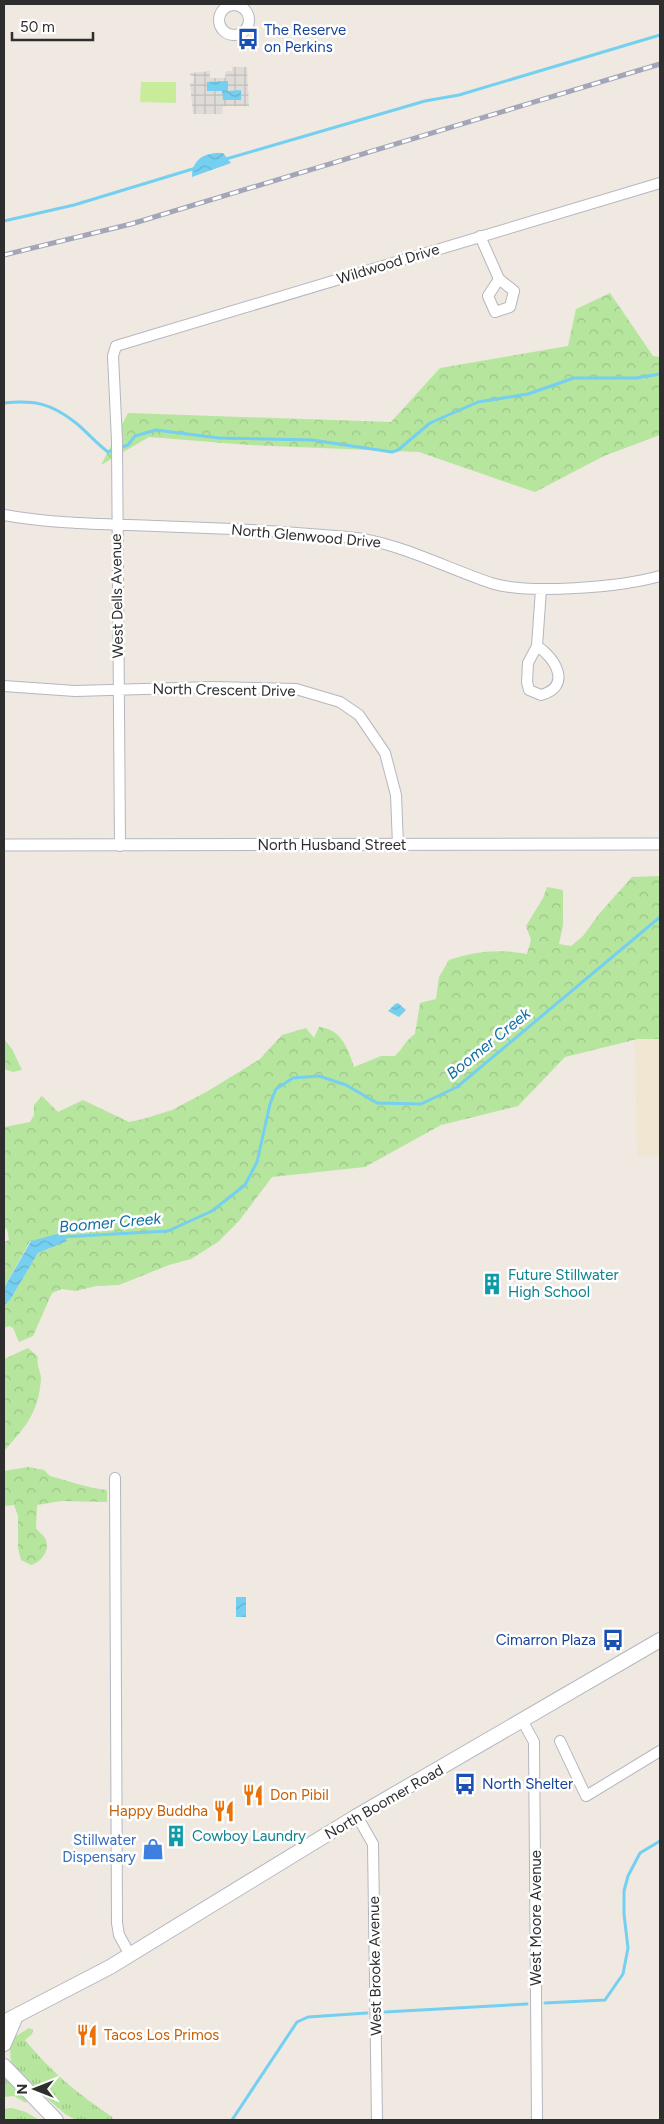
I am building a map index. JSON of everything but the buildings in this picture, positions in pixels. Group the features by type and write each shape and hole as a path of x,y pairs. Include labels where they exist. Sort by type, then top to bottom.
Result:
{"main road":[{"name":"North Boomer Road","path":"10,2019 130,1955 357,1816 660,1640"},
{"path":"4,2044 10,2019"},
{"path":"4,2066 56,2120"}],"street":[{"name":"Wildwood Drive","path":"116,346 660,183"},
{"path":"480,236 499,279"},
{"name":"West Dells Avenue","path":"116,346 113,356 116,422 120,846"},
{"name":"North Glenwood Drive","path":"4,515 44,522 214,528 349,537 389,543 494,584 522,589 583,587 659,579"},
{"path":"537,646 547,652 557,668 559,677 559,681 554,688 541,694 529,690 527,682 528,663 537,646 541,589"},
{"name":"North Crescent Drive","path":"4,686 75,691 212,687 296,689 340,702 359,715 385,753 396,795 398,845"},
{"name":"North Husband Street","path":"4,845 660,844"},
{"path":"115,1478 117,1923 119,1934 130,1955"},
{"name":"West Moore Avenue","path":"522,1720 534,1742 537,2120"},
{"path":"560,1741 586,1796 660,1752"},
{"name":"West Brooke Avenue","path":"357,1816 373,1844 377,2120"}],"shaded area":[{"path":"232,67 247,67 249,106 223,106 222,114 193,114 190,83 193,83 194,76 190,75 190,73 210,71 210,78 225,78 226,71 232,71"},
{"path":"635,1037 660,1037 660,1156 637,1157"}],"green space":[{"path":"141,82 176,82 176,103 140,102"},
{"path":"610,293 653,356 660,357 660,435 604,456 535,492 419,452 249,445 149,437 101,465 128,413 391,422 440,368 568,346 576,309"},
{"path":"660,876 660,1039 638,1039 565,1057 518,1106 441,1125 365,1167 272,1177 239,1221 218,1242 191,1259 169,1265 119,1285 96,1286 76,1291 62,1289 52,1293 33,1336 19,1342 13,1328 9,1326 4,1328 4,1306 10,1300 38,1253 67,1241 30,1241 4,1288 4,1242 9,1240 7,1229 4,1228 4,1127 30,1122 34,1115 34,1105 42,1096 58,1112 83,1100 129,1122 143,1119 172,1110 208,1091 260,1059 282,1035 306,1028 314,1038 319,1027 333,1031 346,1047 354,1067 381,1056 395,1056 415,1034 420,1003 436,999 439,977 449,960 488,952 527,954 531,940 526,926 543,898 547,887 563,890 563,925 559,944 571,946 583,936 599,914 632,877"},
{"path":"4,1039 12,1049 22,1070 13,1072 4,1069"},
{"path":"28,1348 38,1357 41,1379 37,1402 30,1419 4,1451 4,1359"},
{"path":"28,1467 44,1470 50,1476 107,1490 107,1502 61,1501 37,1505 36,1528 45,1538 47,1546 42,1558 31,1565 21,1560 18,1548 18,1516 14,1505 4,1506 4,1471"},
{"path":"29,2028 33,2030 32,2034 25,2040 44,2062 114,2120 76,2120 65,2114 22,2077 11,2062 10,2048 13,2038"},
{"path":"4,2078 27,2100 26,2103 14,2096 4,2097"},
{"path":"12,2108 26,2112 39,2120 4,2120 4,2109"}],"water":[{"path":"228,81 228,91 241,90 241,100 223,100 222,91 207,91 207,82"},
{"path":"223,153 231,163 192,177 194,165 197,161 206,155"},
{"path":"398,1003 406,1010 399,1017 388,1011"},
{"name":"Boomer Creek","path":"57,1234 65,1236 67,1241 38,1253 10,1300 4,1306 4,1288 31,1241"},
{"path":"236,1597 246,1597 246,1617 236,1617"}],"waterway":[{"path":"226,159 425,101 459,95 660,35"},
{"path":"4,221 74,205 196,168"},
{"path":"4,403 24,402 50,407 67,416 108,452 128,445 135,436 156,430 219,438 312,440 392,452 398,450 430,423 478,402 528,394 574,378 636,378 660,374"},
{"name":"Boomer Creek","path":"61,1237 168,1231 212,1211 245,1185 257,1162 270,1104 276,1089 293,1078 319,1076 346,1085 377,1103 421,1104 457,1087 660,917"},
{"path":"545,2003 605,2000 623,1974 628,1948 624,1914 624,1891 628,1876 640,1853 660,1841"},
{"path":"385,2012 527,2004"},
{"path":"232,2120 297,2022 308,2017 367,2013"}],"railway":[{"path":"4,255 131,224 660,64"}],"place":[{"name":"The Reserve on Perkins","path":"248,39"},
{"name":"Future Stillwater High School","path":"492,1284"},
{"name":"Cimarron Plaza","path":"613,1640"},
{"name":"North Shelter","path":"465,1784"},
{"name":"Don Pibil","path":"253,1795"},
{"name":"Happy Buddha","path":"224,1811"},
{"name":"Cowboy Laundry","path":"176,1836"},
{"name":"Stillwater Dispensary","path":"153,1849"},
{"name":"Tacos Los Primos","path":"87,2035"}]}
